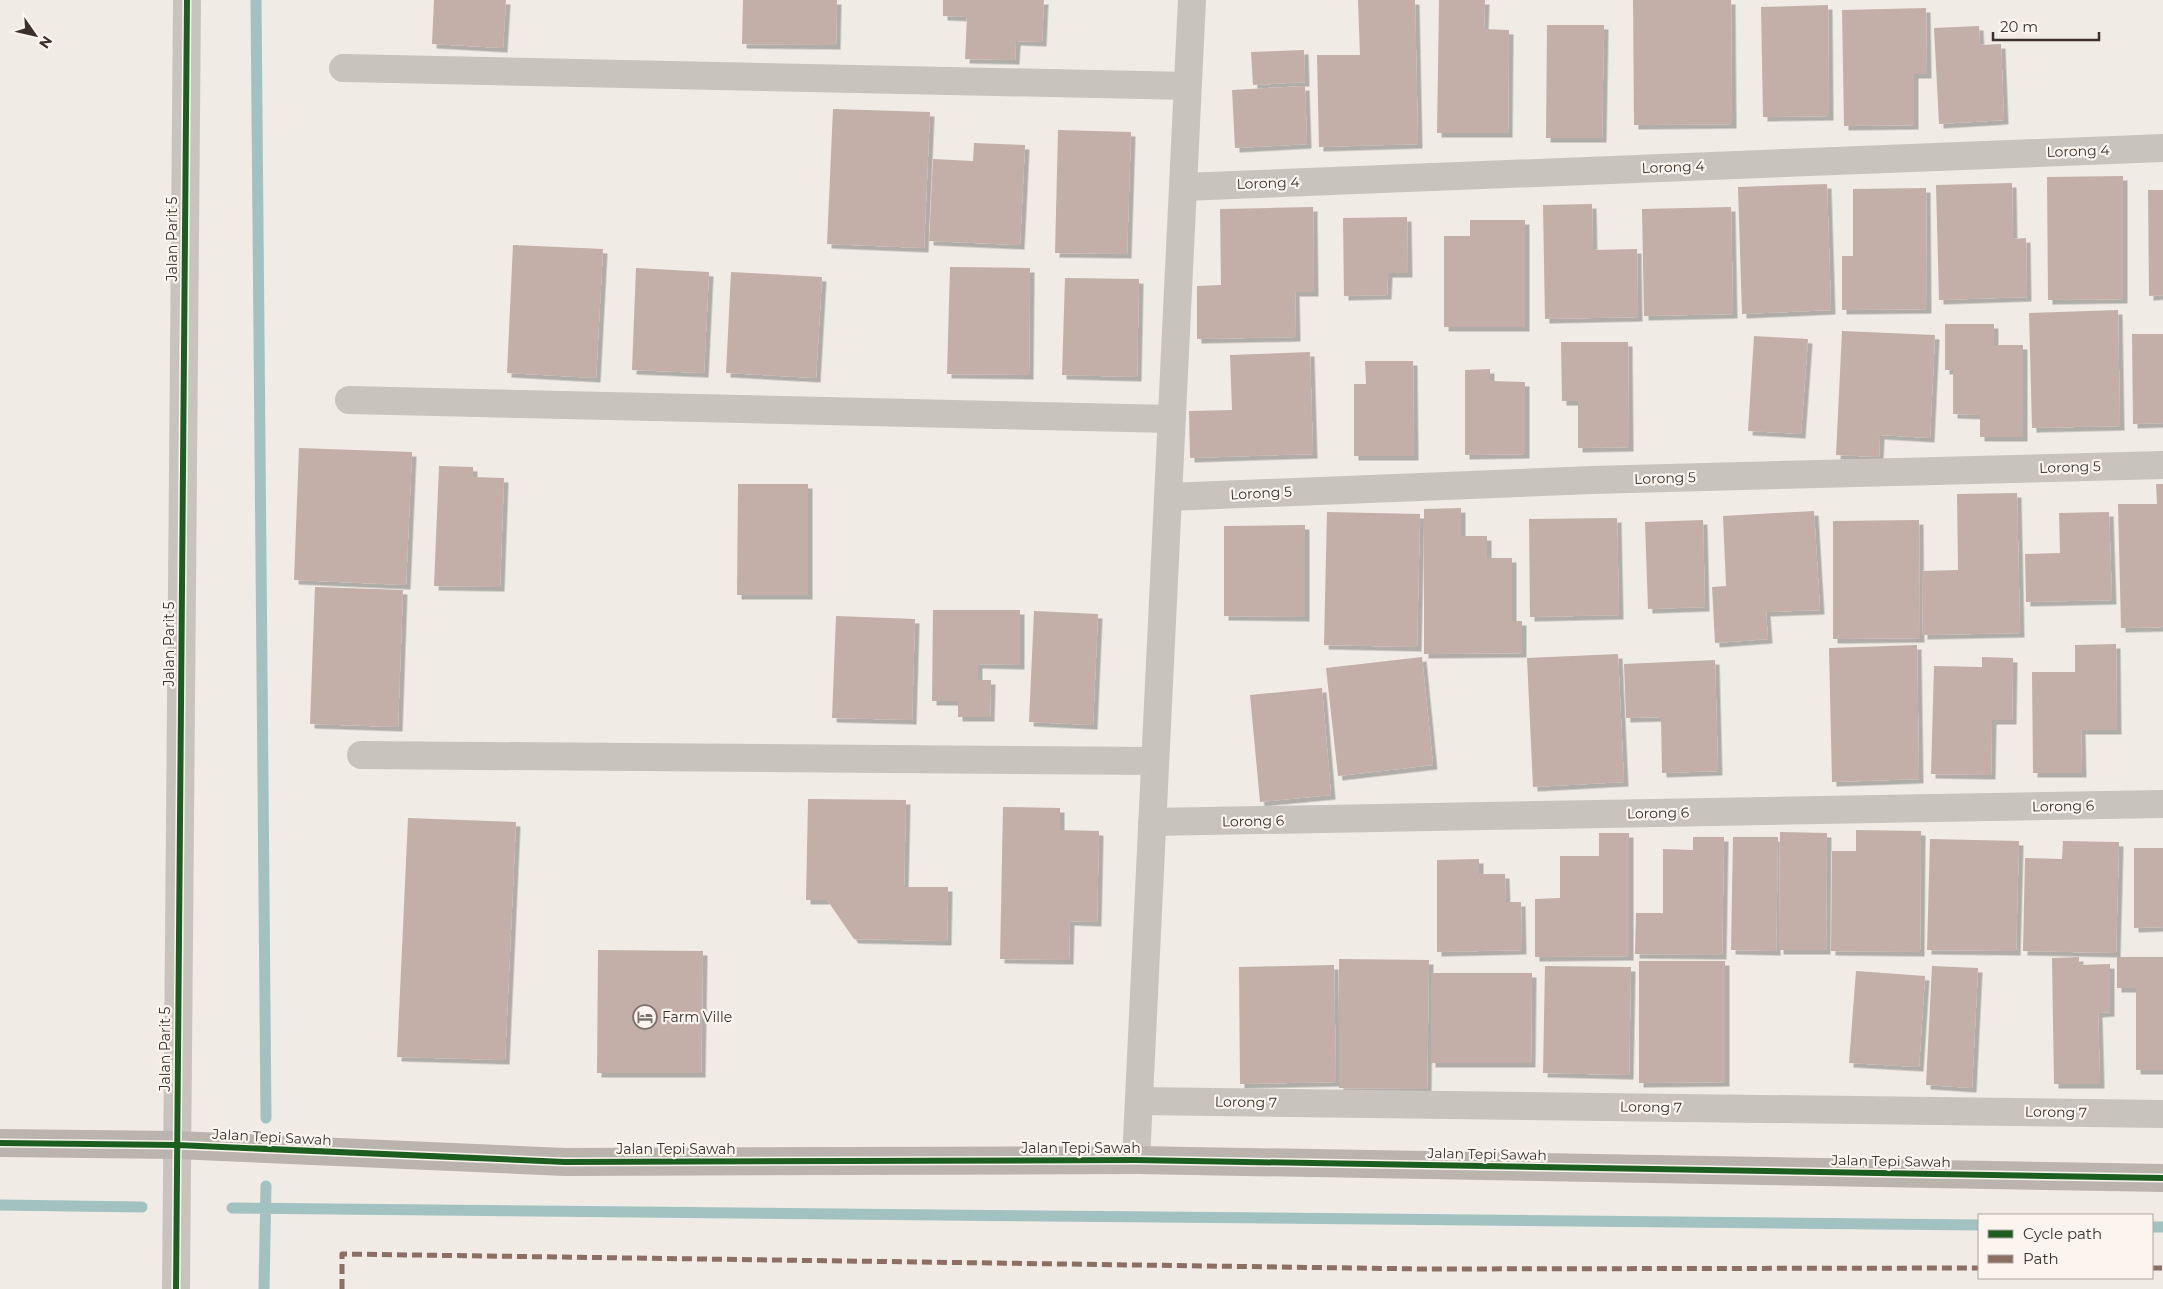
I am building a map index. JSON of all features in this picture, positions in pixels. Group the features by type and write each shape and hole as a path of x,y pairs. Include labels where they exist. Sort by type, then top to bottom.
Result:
{"street":[{"name":"Jalan Parit 5","path":"176,1289 187,0"},
{"path":"1136,1160 1192,0"},
{"path":"343,68 1188,86"},
{"name":"Lorong 4","path":"1183,187 2163,148"},
{"path":"349,400 1172,419"},
{"name":"Lorong 5","path":"1168,497 1592,480 2163,464"},
{"path":"361,755 1155,761"},
{"name":"Lorong 6","path":"1152,822 2163,804"},
{"name":"Lorong 7","path":"1139,1101 2163,1114"},
{"name":"Jalan Tepi Sawah","path":"0,1143 177,1145 565,1162 1136,1160 2163,1178"}],"building":[{"path":"434,0 506,0 503,48 432,44"},
{"path":"743,0 837,0 836,45 742,44"},
{"path":"943,0 1044,0 1042,42 1016,41 1015,60 965,59 967,17 943,16"},
{"path":"1358,0 1415,0 1418,144 1319,147 1317,55 1360,55"},
{"path":"1439,0 1485,0 1484,29 1509,30 1508,133 1437,133"},
{"path":"1633,0 1731,0 1732,124 1634,125"},
{"path":"1828,5 1829,116 1763,117 1761,7"},
{"path":"1926,8 1927,74 1914,74 1914,125 1844,126 1842,10"},
{"path":"1547,25 1604,25 1602,138 1546,138"},
{"path":"1979,26 1980,45 2001,44 2004,120 1939,124 1934,28"},
{"path":"1304,50 1305,82 1253,85 1251,52"},
{"path":"1305,86 1307,144 1235,148 1232,90"},
{"path":"833,109 930,112 924,248 827,244"},
{"path":"1058,130 1131,132 1127,254 1055,253"},
{"path":"974,143 1025,145 1020,245 929,241 933,159 973,161"},
{"path":"2123,176 2123,299 2048,300 2047,177"},
{"path":"2012,183 2013,239 2026,238 2027,297 1939,300 1936,185"},
{"path":"1827,184 1831,310 1742,314 1738,187"},
{"path":"1926,188 1927,309 1842,310 1842,256 1853,256 1853,189"},
{"path":"2148,190 2163,190 2163,295 2149,296"},
{"path":"1592,204 1593,250 1637,249 1638,317 1545,319 1543,205"},
{"path":"1313,207 1314,292 1295,292 1296,337 1197,339 1197,286 1221,285 1220,209"},
{"path":"1731,207 1733,314 1644,316 1642,209"},
{"path":"1407,217 1408,273 1388,273 1387,295 1344,296 1343,218"},
{"path":"1470,220 1525,220 1525,327 1444,327 1444,236 1470,236"},
{"path":"513,245 603,249 596,378 507,373"},
{"path":"950,267 1030,268 1029,375 947,374"},
{"path":"636,268 709,272 704,373 632,370"},
{"path":"731,272 822,277 816,378 726,373"},
{"path":"1065,278 1139,279 1137,377 1062,375"},
{"path":"2118,310 2120,426 2032,428 2029,313"},
{"path":"1945,324 1994,324 1994,345 2023,345 2023,437 1980,437 1980,415 1953,414 1953,370 1945,370"},
{"path":"1842,331 1935,335 1930,438 1880,435 1879,457 1836,455"},
{"path":"2132,334 2163,334 2163,423 2133,424"},
{"path":"1754,336 1808,339 1801,434 1748,431"},
{"path":"1561,342 1628,342 1629,447 1578,448 1578,401 1562,401"},
{"path":"1310,352 1313,454 1190,458 1189,411 1232,410 1230,355"},
{"path":"1365,361 1413,361 1414,456 1354,456 1354,384 1366,384"},
{"path":"1490,369 1490,381 1525,382 1525,454 1465,455 1465,370"},
{"path":"299,448 412,452 406,585 294,580"},
{"path":"439,466 473,467 473,477 504,478 500,587 434,586"},
{"path":"738,484 808,484 808,595 737,595"},
{"path":"2156,484 2163,484 2163,627 2121,628 2118,504 2157,504"},
{"path":"2017,493 2020,633 1923,635 1922,571 1958,570 1957,494"},
{"path":"1461,508 1461,536 1487,536 1487,558 1512,558 1512,621 1522,621 1522,653 1424,654 1424,509"},
{"path":"1814,511 1820,610 1766,612 1768,639 1715,643 1712,587 1726,586 1723,516"},
{"path":"1327,512 1420,514 1417,647 1324,645"},
{"path":"2109,512 2112,600 2026,602 2025,554 2060,553 2059,513"},
{"path":"1617,518 1619,615 1530,617 1529,519"},
{"path":"1703,520 1705,607 1648,609 1645,522"},
{"path":"1919,520 1920,638 1833,639 1833,521"},
{"path":"1305,525 1305,617 1224,616 1224,526"},
{"path":"315,587 403,590 398,727 310,724"},
{"path":"933,610 1020,610 1020,665 978,664 978,680 991,680 990,717 958,717 958,701 932,701"},
{"path":"1034,611 1098,614 1093,725 1029,722"},
{"path":"836,616 915,619 912,720 832,718"},
{"path":"2116,644 2117,730 2081,730 2082,773 2033,773 2032,672 2075,672 2075,645"},
{"path":"1917,645 1919,779 1832,782 1829,648"},
{"path":"1618,654 1624,782 1533,787 1527,658"},
{"path":"1422,657 1433,765 1338,776 1326,668"},
{"path":"1982,657 2013,658 2012,720 1992,720 1991,775 1931,774 1934,666 1982,667"},
{"path":"1715,660 1718,771 1662,773 1661,717 1626,718 1624,664"},
{"path":"1322,688 1331,795 1260,802 1250,695"},
{"path":"808,799 906,800 904,887 948,887 947,941 854,939 827,900 806,900"},
{"path":"1003,807 1060,808 1060,830 1099,831 1097,922 1070,921 1069,960 1000,959"},
{"path":"408,818 516,822 505,1060 397,1057"},
{"path":"1856,830 1921,831 1920,952 1831,951 1832,851 1856,851"},
{"path":"1780,832 1827,833 1826,950 1779,950"},
{"path":"1599,833 1629,833 1629,956 1535,957 1535,899 1560,898 1560,856 1599,856"},
{"path":"1693,837 1724,837 1722,955 1635,954 1636,913 1663,913 1663,849 1693,850"},
{"path":"1733,837 1778,837 1776,951 1731,950"},
{"path":"1930,839 2019,841 2016,951 1927,950"},
{"path":"2063,841 2119,842 2116,953 2023,951 2025,858 2062,859"},
{"path":"2134,848 2163,848 2163,927 2134,928"},
{"path":"1479,859 1479,874 1505,874 1506,902 1521,902 1522,950 1437,952 1437,860"},
{"path":"598,950 703,951 701,1073 597,1073"},
{"path":"2079,957 2079,965 2110,964 2110,1012 2098,1013 2100,1084 2054,1084 2052,958"},
{"path":"2117,957 2163,957 2163,1070 2136,1070 2136,988 2117,988"},
{"path":"1339,959 1429,960 1427,1089 1339,1088"},
{"path":"1639,961 1725,961 1725,1082 1639,1083"},
{"path":"1334,965 1336,1082 1240,1084 1239,967"},
{"path":"1545,966 1631,967 1629,1075 1543,1073"},
{"path":"1932,966 1978,968 1972,1088 1926,1085"},
{"path":"1856,971 1925,976 1919,1067 1849,1063"},
{"path":"1431,973 1532,973 1531,1063 1431,1063"}],"waterway":[{"path":"256,0 266,1118"},
{"path":"264,1289 266,1186"},
{"path":"0,1205 142,1207"},
{"path":"232,1208 1978,1225"},
{"path":"2153,1227 2163,1227"}],"marked path":[{"path":"342,1289 342,1254 1424,1269 1978,1268"},
{"path":"2153,1268 2163,1268"}],"cycle path":[{"path":"176,1289 187,0"},
{"path":"0,1143 177,1145 565,1162 1136,1160 2163,1178"}],"place":[{"name":"Farm Ville","path":"645,1017"}]}
